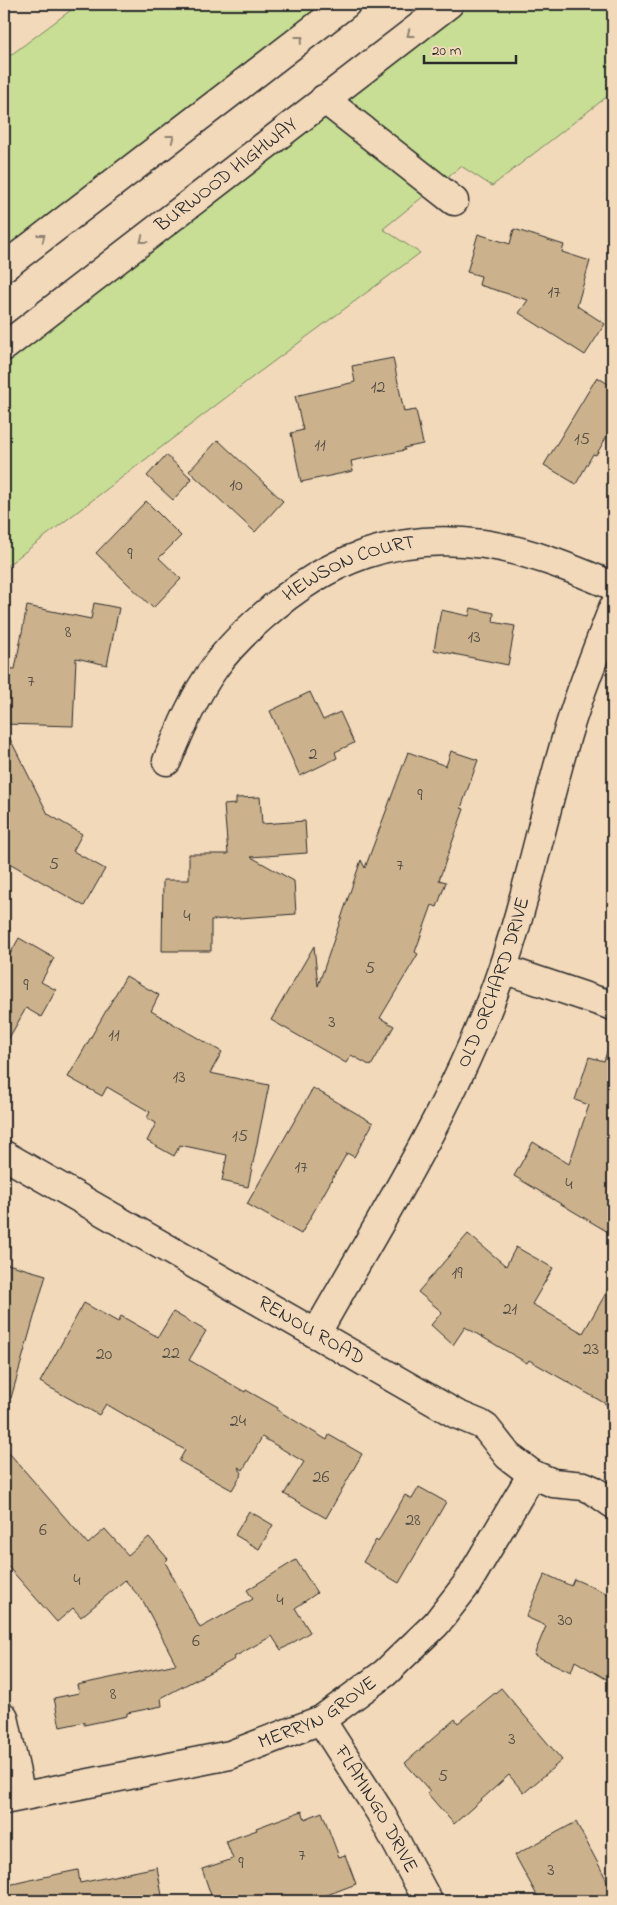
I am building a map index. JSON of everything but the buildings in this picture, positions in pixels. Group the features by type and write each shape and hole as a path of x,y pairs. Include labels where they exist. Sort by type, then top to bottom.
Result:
{"main road":[{"path":"4,267 346,4"},
{"name":"BURWOOD HIGHWAY","path":"4,347 448,4"},
{"path":"324,100 454,201"},
{"name":"HEWSON COURT","path":"167,761 191,705 215,666 241,636 284,599 310,580 350,559 383,548 417,542 483,544 516,550 559,563 613,586"},
{"name":"OLD ORCHARD DRIVE","path":"316,1334 442,1109 474,1040 503,969 526,895 563,749 580,692 613,608"},
{"path":"503,969 613,1006"},
{"name":"RENOU ROAD","path":"4,1154 456,1414 480,1424 493,1435 508,1456 532,1474 553,1484 584,1486 613,1504"},
{"name":"MERRYN GROVE","path":"12,1798 230,1755 321,1720 385,1673 436,1624 467,1584 532,1474"},
{"path":"4,1717 12,1798"},
{"name":"FLAMINGO DRIVE","path":"321,1720 380,1812 428,1901"}],"green space":[{"path":"79,4 334,4 4,261 4,60"},
{"path":"449,4 613,4 613,92 492,186 461,166 383,229 420,253 258,373 4,568 4,347"}]}
